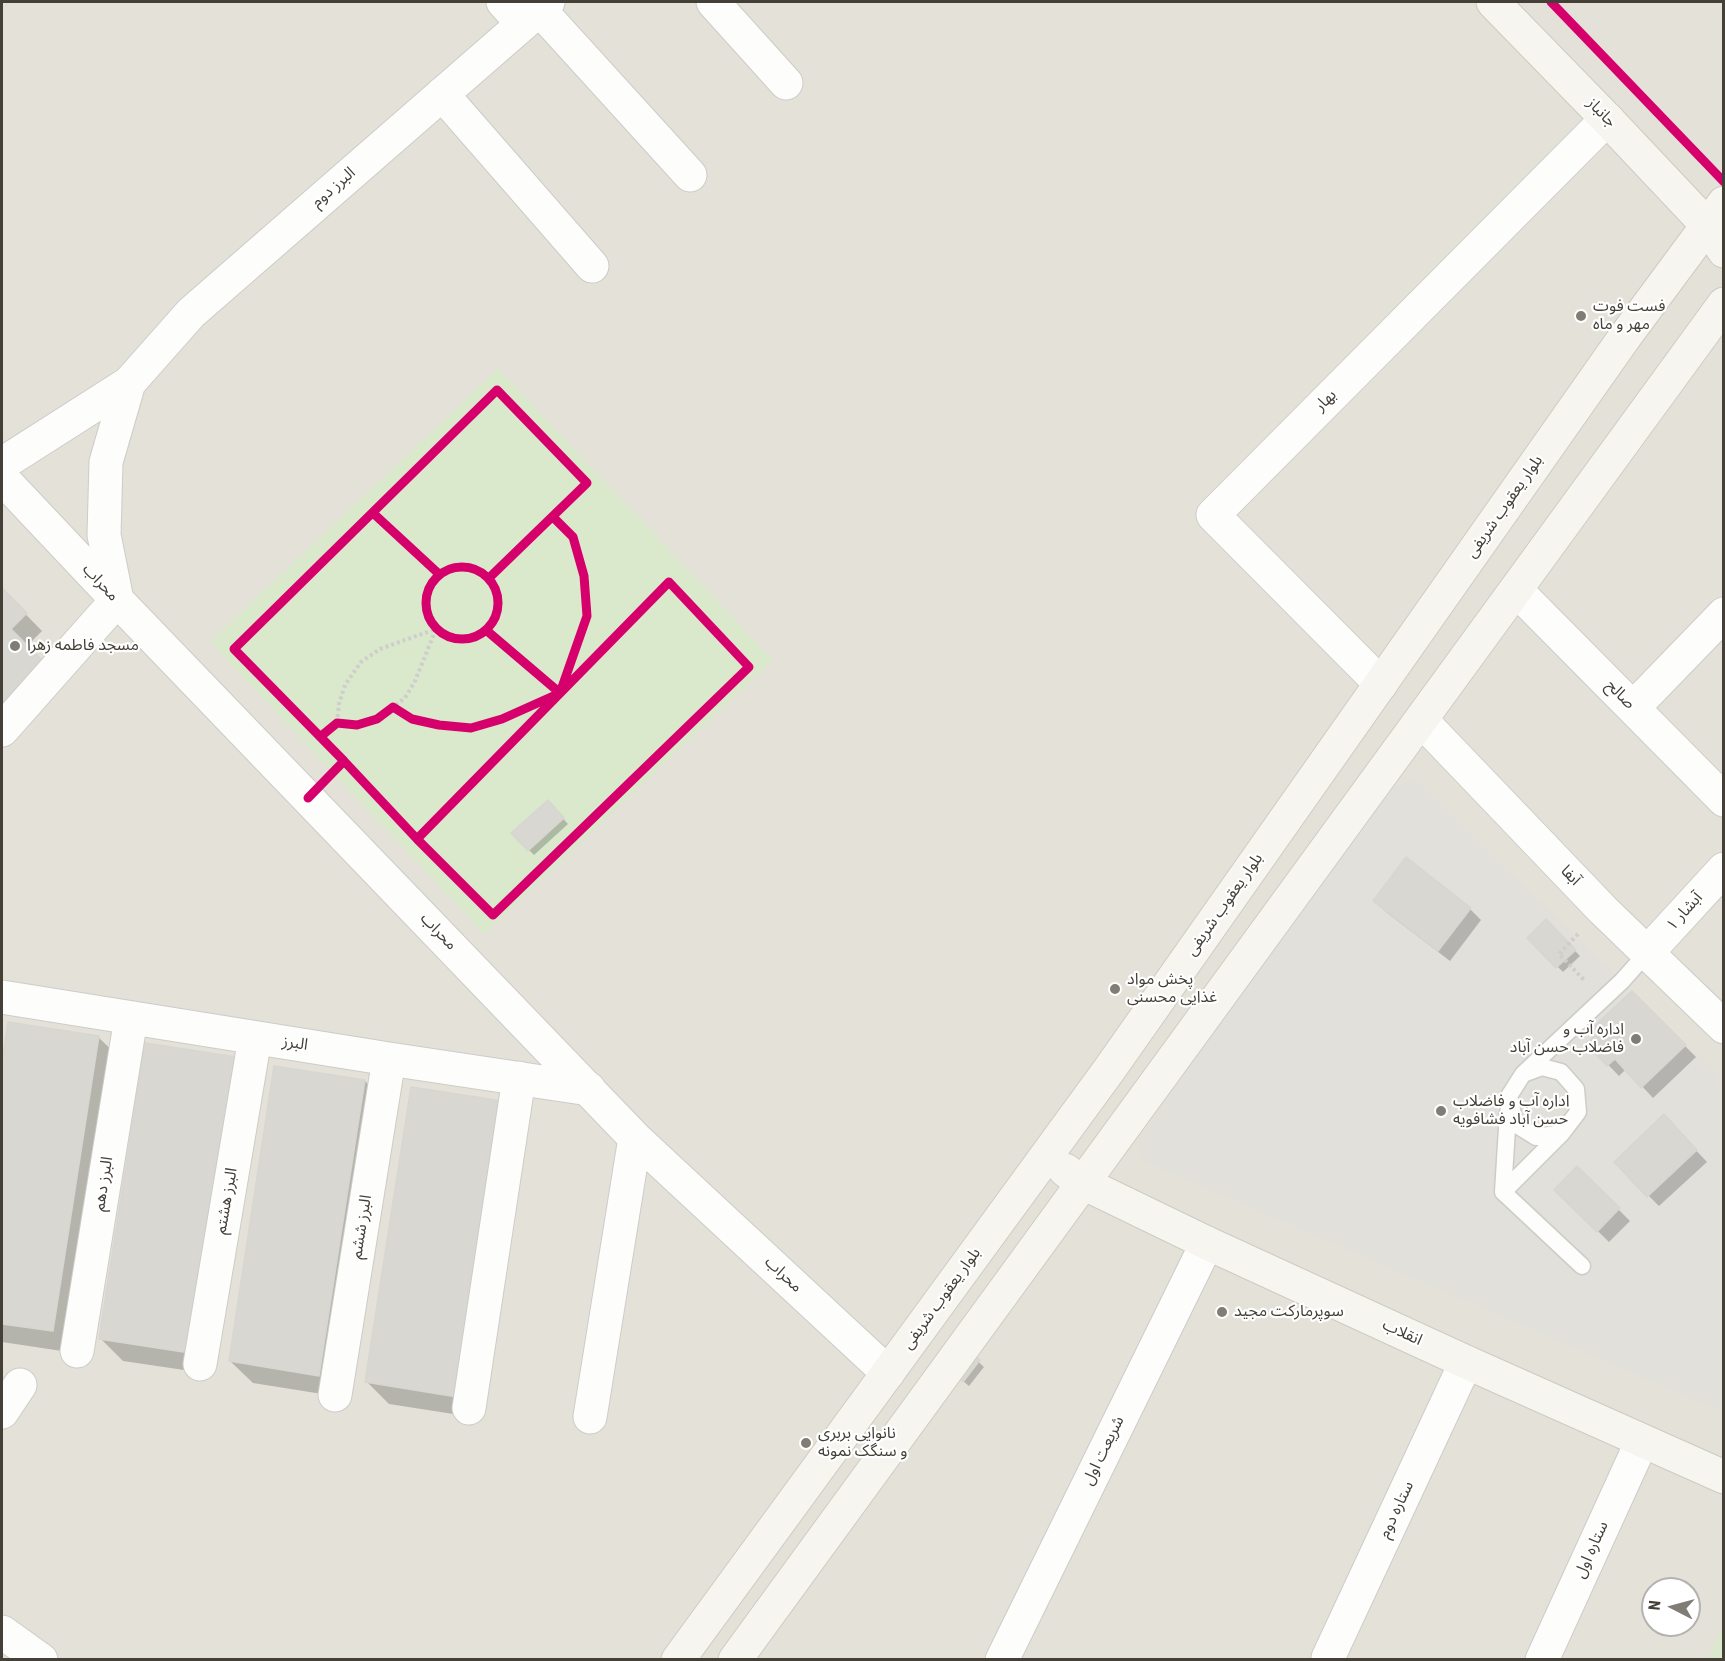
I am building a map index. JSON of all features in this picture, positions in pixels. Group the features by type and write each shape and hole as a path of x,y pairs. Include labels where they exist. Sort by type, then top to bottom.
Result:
{"main road":[{"name":"جانباز","path":"1493,2 1607,119 1718,226"},
{"name":"بلوار یعقوب شریفی","path":"678,1659 1109,1070 1624,338 1718,226"},
{"path":"735,1659 1724,304"},
{"name":"انقلاب","path":"1046,1156 1083,1183 1207,1243 1724,1477"},
{"path":"888,1373 925,1400"}],"street":[{"path":"713,2 786,83"},
{"path":"528,9 690,175"},
{"name":"البرز دوم","path":"129,383 191,313 442,94 528,9"},
{"path":"442,94 592,266"},
{"name":"بهار","path":"1381,684 1213,514 1607,119"},
{"path":"2,464 129,383"},
{"path":"2,730 117,600 104,535 106,462 129,383"},
{"name":"محراب","path":"2,478 635,1138 888,1373"},
{"name":"صالح","path":"1516,590 1724,800"},
{"path":"1633,708 1724,615"},
{"name":"آبفا","path":"1421,720 1603,910 1724,1027"},
{"name":"آبشار ۱","path":"1647,954 1724,869"},
{"name":"البرز","path":"2,997 589,1089"},
{"name":"البرز دهم","path":"77,1351 131,1018"},
{"name":"البرز هشتم","path":"200,1364 255,1038"},
{"name":"البرز ششم","path":"335,1395 389,1059"},
{"path":"469,1408 519,1078"},
{"path":"590,1417 635,1138"},
{"name":"شریعت اول","path":"1002,1659 1207,1243"},
{"name":"ستاره دوم","path":"1328,1658 1466,1362"},
{"path":"2,1412 20,1385"},
{"name":"ستاره اول","path":"1542,1659 1642,1441"},
{"path":"2,1632 41,1659"}],"lane":[{"path":"1503,1192 1509,1096 1522,1074 1622,981 1647,954"},
{"path":"1503,1192 1562,1133 1578,1112 1576,1089 1561,1072 1552,1047"},
{"path":"1522,1074 1542,1067 1561,1072"},
{"path":"1509,1096 1515,1124 1536,1137 1562,1133"},
{"path":"1503,1192 1582,1266"}],"path":[{"path":"336,723 345,685 362,662 380,649 436,629 415,681 405,698 393,707"},
{"path":"1565,960 1558,954 1569,943"}],"shaded area":[{"path":"2,2 1723,2 1723,1659 2,1660"},
{"name":"اداره آب و فاضلاب حسن آباد فشافویه","path":"1413,779 1723,1081 1723,1412 1142,1160 1139,1140 1382,793"}],"green space":[{"path":"498,368 773,660 484,934 210,642"},
{"path":"1723,1626 1723,1659 1708,1659"}],"building":[{"name":"مسجد فاطمه زهرا","path":"2,588 27,613 11,629 45,663 2,706"},
{"path":"548,800 564,818 528,851 511,833"},
{"path":"1406,857 1471,908 1438,951 1373,901"},
{"path":"1546,919 1576,950 1556,968 1527,938"},
{"name":"اداره آب و فاضلاب حسن آباد","path":"1632,991 1686,1045 1641,1088 1615,1059 1607,1066 1586,1044 1596,1034 1591,1029"},
{"path":"8,1022 99,1036 53,1331 2,1324 2,1062"},
{"path":"145,1043 236,1057 190,1353 99,1339"},
{"path":"274,1066 365,1080 319,1376 229,1361"},
{"path":"411,1087 502,1101 457,1397 365,1382"},
{"path":"1664,1114 1697,1150 1647,1197 1614,1162"},
{"path":"1577,1166 1620,1208 1597,1232 1554,1190"},
{"path":"969,1351 980,1360 963,1382 951,1372"}],"cycle path":[{"path":"1551,2 1724,182"},
{"path":"308,798 344,761 234,649 497,390 587,483 489,578"},
{"path":"373,513 439,574"},
{"path":"320,737 337,723 357,725 377,719 393,707 412,719 439,725 471,728 502,719 560,693 587,616 584,576 573,537 553,517"},
{"path":"469,567 488,577 496,589 498,603 496,617 488,629 476,637 455,639 436,629 428,617 426,596 436,577 448,569 469,567"},
{"path":"669,582 749,667 493,915 417,839 669,582"},
{"path":"486,630 560,693"},
{"path":"344,761 417,839"}],"place":[{"name":"فست فوت مهر و ماه","path":"1581,316"},
{"name":"مسجد فاطمه زهرا","path":"15,646"},
{"name":"پخش مواد غذایی محسنی","path":"1115,989"},
{"name":"اداره آب و فاضلاب حسن آباد","path":"1636,1039"},
{"name":"اداره آب و فاضلاب حسن آباد فشافویه","path":"1441,1111"},
{"name":"سوپرمارکت مجید","path":"1222,1312"},
{"name":"نانوایی بربری و سنگک نمونه","path":"806,1443"}]}
